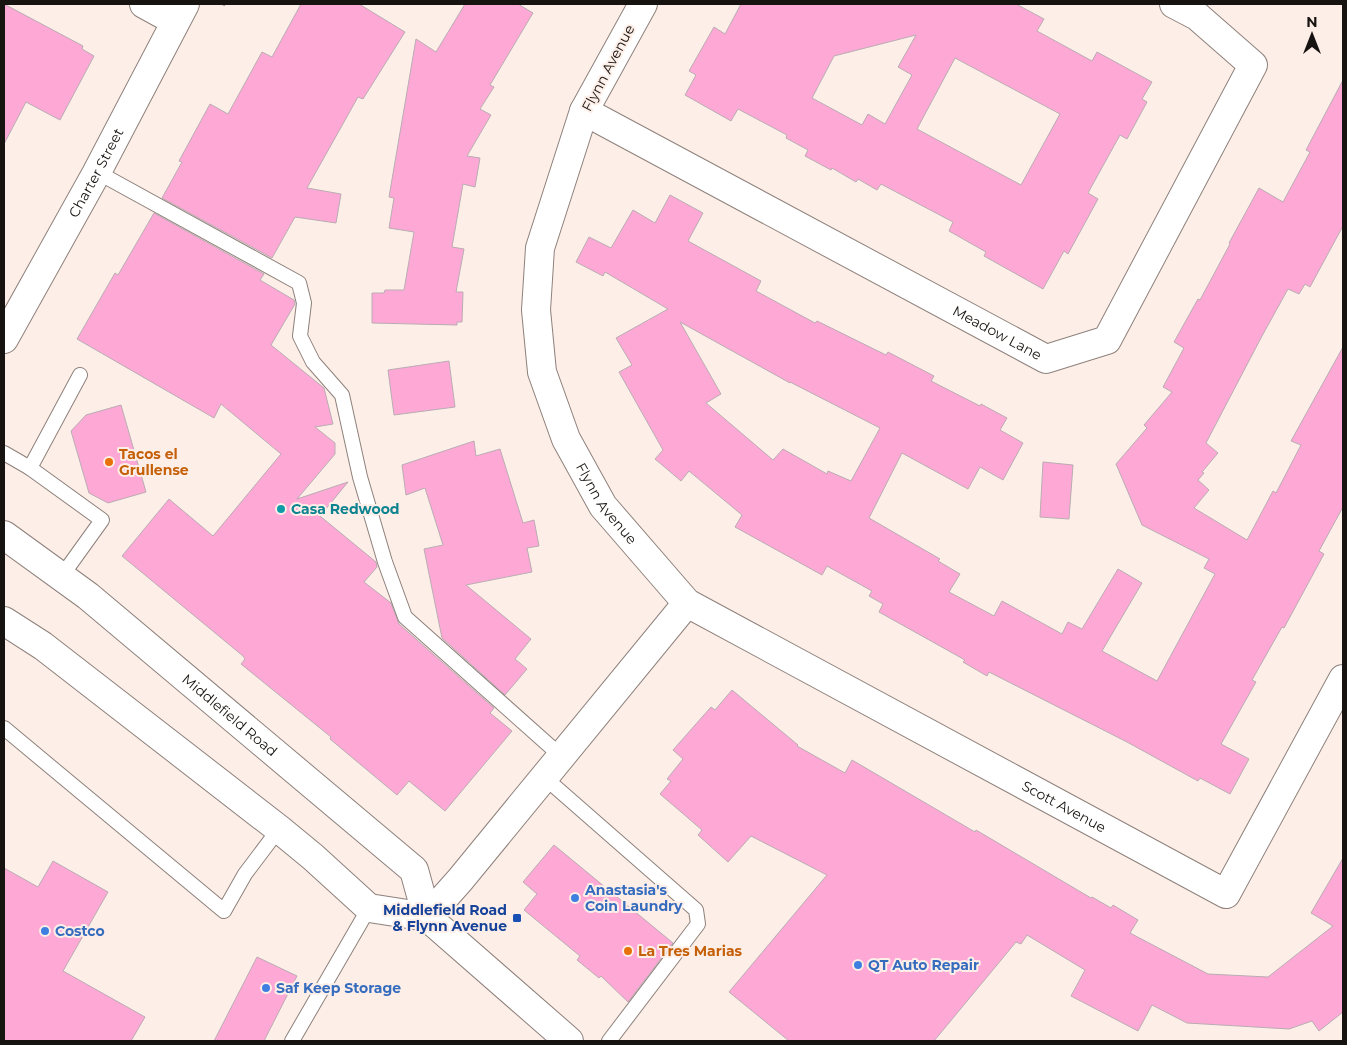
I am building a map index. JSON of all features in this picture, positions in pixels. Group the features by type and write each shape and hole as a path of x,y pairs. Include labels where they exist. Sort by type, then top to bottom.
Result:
{"street":[{"path":"144,4 180,13"},
{"name":"Flynn Avenue","path":"643,4 584,111 540,248 536,310 542,372 566,439 603,506 687,603"},
{"name":"Meadow Lane","path":"584,111 1046,358 1107,340 1252,65 1198,16 1174,4"},
{"name":"Charter Street","path":"4,339 97,172 180,13"},
{"name":"Middlefield Road","path":"4,535 88,596 414,870 427,917"},
{"path":"427,917 460,880 687,603"},
{"name":"Scott Avenue","path":"687,603 1226,894 1343,679"},
{"path":"4,621 43,646 279,829 313,856 369,908 427,917 569,1041"}],"lane":[{"path":"97,172 299,283 304,303 300,336 313,362 342,395 360,477 385,562 405,617 561,756"},
{"path":"30,468 80,375"},
{"path":"4,453 30,468 102,520 61,577"},
{"path":"4,728 224,911 245,874 279,829"},
{"path":"544,778 696,910 698,924 609,1041"},
{"path":"292,1041 369,908"}],"path":[{"path":"223,4 228,6"}],"building":[{"path":"4,4 83,46 82,49 94,56 60,120 26,102 4,144"},
{"path":"301,4 359,4 405,32 363,99 358,97 307,188 341,194 336,223 295,217 272,258 162,198 182,162 179,161 210,104 228,114 262,52 272,57"},
{"path":"465,4 518,4 533,13 490,85 494,87 480,109 491,115 467,156 480,158 475,187 463,184 452,247 464,249 456,292 463,292 462,322 457,322 457,325 372,323 372,293 384,293 385,290 404,290 414,232 389,228 394,198 389,197 416,39 436,52"},
{"path":"741,4 1016,4 1044,19 1037,31 1092,61 1097,52 1152,82 1142,99 1147,102 1127,139 1120,135 1088,193 1098,199 1068,254 1064,251 1043,289 984,256 986,252 949,231 953,222 881,184 877,190 858,179 856,182 832,168 831,170 805,156 808,150 786,138 787,135 738,109 731,121 685,95 696,75 689,71 714,27 725,34","holes":["916,35 898,67 912,75 885,124 868,114 862,125 812,98 834,56","955,58 1060,114 1021,185 917,129"]},
{"path":"1343,80 1343,226 1310,287 1305,284 1299,294 1288,289 1206,443 1218,453 1202,472 1204,473 1198,480 1209,490 1194,508 1247,540 1273,491 1276,493 1301,445 1291,441 1343,347 1343,507 1319,551 1324,554 1284,628 1282,627 1252,680 1256,682 1221,744 1249,759 1230,794 1200,778 1198,781 1127,742 989,672 987,676 963,662 965,660 879,612 883,604 869,596 872,591 827,566 822,575 735,527 742,515 689,471 681,481 655,459 663,450 619,372 632,365 616,338 668,309 605,272 603,276 576,262 589,237 611,248 633,210 655,223 670,195 703,213 688,241 761,281 756,291 815,323 817,321 886,355 888,352 934,376 931,381 1007,418 1000,430 1023,443 1003,480 980,467 968,489 902,453 869,518 940,559 938,561 960,574 949,592 994,616 1002,601 1062,634 1068,622 1082,629 1118,569 1142,583 1102,651 1157,681 1215,574 1204,568 1209,559 1142,525 1116,464 1147,428 1144,425 1172,392 1163,387 1184,348 1174,342 1198,299 1200,300 1259,188 1283,202 1310,152 1306,150","holes":["680,322 790,383 880,428 851,481 828,471 827,474 783,449 773,460 706,403 721,394"]},
{"path":"154,213 264,274 260,280 294,300 295,304 271,345 324,388 333,424 315,427 335,443 335,454 297,499 348,482 320,516 376,562 377,567 364,582 391,603 399,624 494,708 490,713 512,731 445,811 409,781 397,795 330,739 331,737 241,664 245,659 243,656 122,556 169,499 213,536 281,454 221,404 214,418 77,339 115,273 118,275"},
{"path":"449,361 455,407 394,415 388,370"},
{"name":"Tacos el Grullense","path":"121,405 146,492 108,503 89,493 71,431 86,415"},
{"path":"474,441 476,456 500,449 523,523 534,520 539,546 527,548 532,572 466,585 531,639 515,659 527,669 505,695 442,638 424,549 443,545 425,488 406,495 402,465"},
{"path":"1043,462 1073,465 1069,519 1040,517"},
{"path":"732,690 797,746 845,773 852,760 1091,898 1111,908 1113,905 1138,920 1130,933 1208,974 1268,977 1333,926 1311,913 1343,858 1343,1012 1319,1031 1312,1021 1289,1029 1187,1023 1152,1005 1138,1031 1071,996 1085,970 1027,935 1021,944 1016,942 934,1041 789,1041 729,992 827,875 751,836 728,862 698,835 702,830 660,794 671,781 667,779 683,759 673,750 711,707 715,710"},
{"path":"554,845 673,943 628,1002 601,976 599,978 577,960 580,956 524,910 537,894 523,882"},
{"name":"Costco","path":"53,861 108,892 63,971 145,1017 131,1041 4,1041 4,868 38,887"},
{"path":"257,957 297,976 264,1041 214,1041"}],"place":[{"name":"Tacos el Grullense","path":"109,462"},
{"name":"Casa Redwood","path":"281,509"},
{"name":"Anastasia's Coin Laundry","path":"575,898"},
{"name":"Middlefield Road & Flynn Avenue","path":"517,918"},
{"name":"Costco","path":"45,931"},
{"name":"La Tres Marias","path":"628,951"},
{"name":"QT Auto Repair","path":"858,965"},
{"name":"Saf Keep Storage","path":"266,988"}]}
